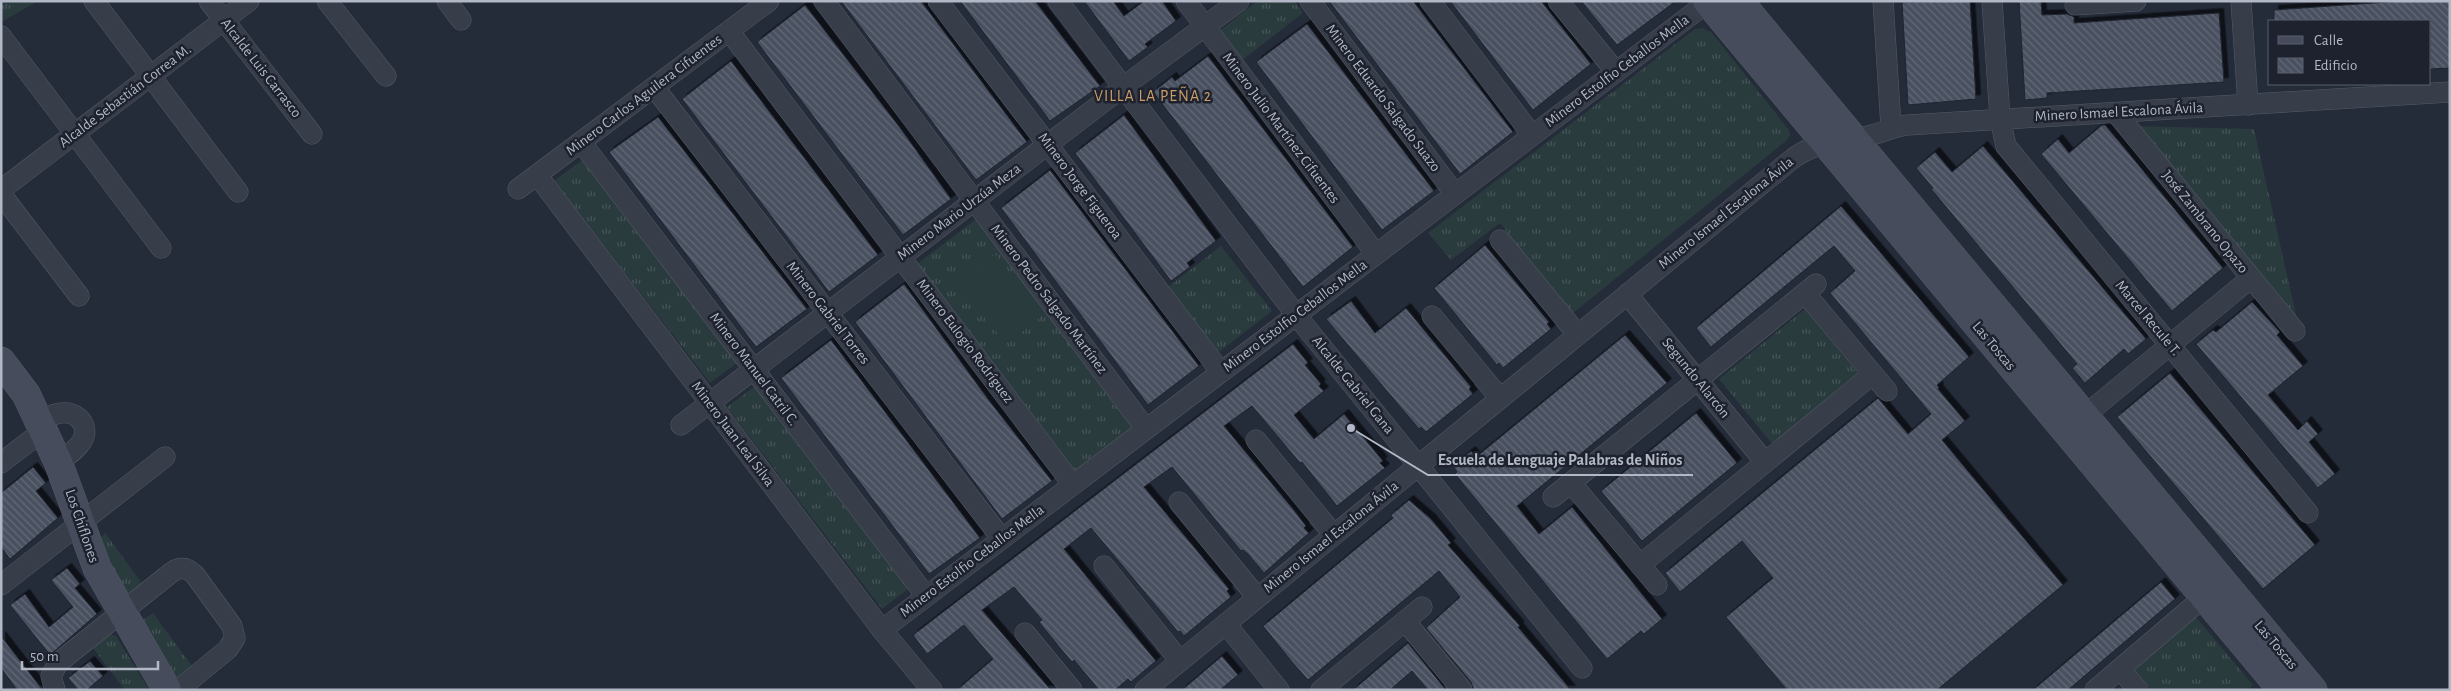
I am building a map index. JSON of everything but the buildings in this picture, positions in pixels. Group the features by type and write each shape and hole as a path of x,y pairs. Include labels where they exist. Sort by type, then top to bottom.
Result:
{"street":[{"path":"94,1 238,192"},
{"name":"Alcalde Luis Carrasco","path":"209,1 312,134"},
{"name":"Alcalde Sebastián Correa M.","path":"1,192 249,1"},
{"path":"327,1 386,76"},
{"path":"447,1 461,20"},
{"name":"Minero Carlos Aguilera Cifuentes","path":"518,189 769,1"},
{"name":"Minero Pedro Salgado Martínez","path":"824,1 1146,429"},
{"name":"Minero Jorge Figueroa","path":"938,1 1220,372"},
{"name":"Alcalde Gabriel Gana","path":"1058,1 1296,315 1582,668"},
{"name":"Minero Julio Martínez Cifuentes","path":"1186,1 1376,254"},
{"name":"Minero Mario Urzúa Meza","path":"681,425 974,200 1239,1"},
{"name":"Minero Eduardo Salgado Suazo","path":"1310,1 1455,194"},
{"path":"1430,1 1532,135"},
{"path":"1558,1 1616,72"},
{"name":"Las Toscas","path":"1739,1 2313,690"},
{"path":"1883,1 1891,127"},
{"name":"Marcel Recule T.","path":"1992,1 2000,118 2004,139 2010,152 2308,513"},
{"path":"2075,5 2136,1"},
{"path":"2241,1 2248,104"},
{"name":"Minero Estolfio Ceballos Mella","path":"882,630 1708,2"},
{"name":"Las Toscas","path":"1708,2 2204,597 2271,686"},
{"name":"Minero Eulogio Rodríguez","path":"729,31 1073,485"},
{"path":"1,36 161,248"},
{"name":"Minero Gabriel Torres","path":"654,87 1002,539"},
{"name":"Minero Ismael Escalona Ávila","path":"1145,690 1802,151 1825,142 1875,134 1891,127 2000,118 2116,113 2450,92"},
{"name":"José Zambrano Opazo","path":"2116,113 2294,331"},
{"name":"Minero Manuel Catril C.","path":"581,142 926,596"},
{"name":"Minero Juan Leal Silva","path":"537,175 882,630 932,690"},
{"path":"1,192 79,296"},
{"path":"1500,240 1578,335"},
{"path":"2084,416 2251,278"},
{"path":"1553,497 1811,289 1887,391"},
{"name":"Segundo Alarcón","path":"1627,294 1765,462"},
{"path":"1432,316 1500,398"},
{"name":"Los Chiflones","path":"1,361 26,394 42,426 58,462 97,568 121,613 167,690"},
{"path":"1640,565 1873,374"},
{"path":"1,463 51,416 62,412 74,414 83,422 85,432 81,442 58,462"},
{"path":"1256,440 1334,535"},
{"path":"1,585 165,457"},
{"path":"1571,483 1657,585"},
{"path":"1179,502 1257,598"},
{"path":"1104,566 1180,661"},
{"path":"56,690 51,680 55,666 176,570 185,569 194,575 232,626 235,638 228,649 178,690"},
{"path":"2095,690 2204,597"},
{"path":"1321,690 1422,607"},
{"path":"1405,621 1462,690"},
{"path":"1226,624 1279,690"},
{"path":"1026,632 1072,690"},
{"path":"2120,669 2138,690"}],"green space":[{"path":"1,1 38,1 3,21 1,20"},
{"path":"1257,1 1294,1 1303,13 1241,61 1218,32"},
{"path":"1703,28 1712,33 1789,130 1790,135 1787,140 1573,313 1500,223 1451,260 1428,233 1695,29"},
{"path":"2132,126 2254,129 2301,337"},
{"path":"586,157 741,360 710,383 554,181"},
{"path":"980,216 1136,424 1074,472 917,264"},
{"path":"1221,246 1272,311 1219,352 1168,287"},
{"path":"995,254 1043,315 1006,344 958,283"},
{"path":"1805,309 1860,376 1774,446 1719,379"},
{"path":"758,384 913,585 882,609 727,407"},
{"path":"105,533 144,586 129,598 99,540"},
{"path":"153,613 192,666 171,683 137,624"},
{"path":"2195,616 2253,685 2248,690 2151,690 2133,668"},
{"path":"109,634 116,636 149,690 125,690 93,648"}],"place":[{"name":"Escuela de Lenguaje Palabras de Niños","path":"1351,428"}],"district":[{"name":"VILLA LA PEÑA 2","path":"1153,96"}]}
